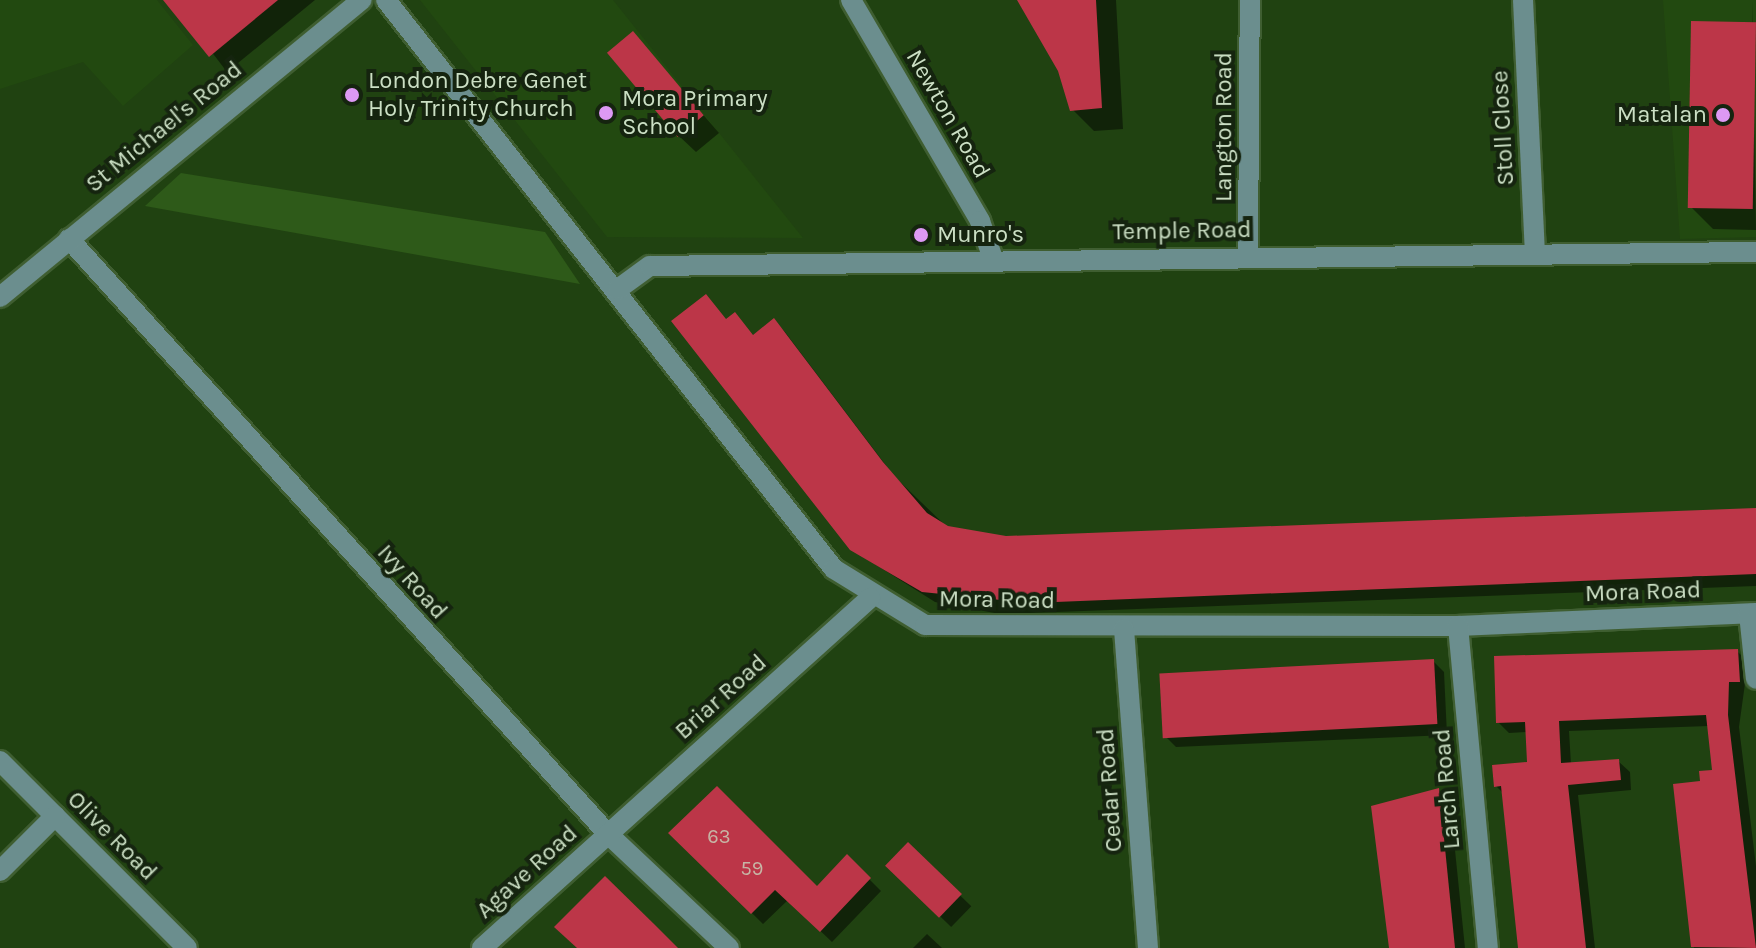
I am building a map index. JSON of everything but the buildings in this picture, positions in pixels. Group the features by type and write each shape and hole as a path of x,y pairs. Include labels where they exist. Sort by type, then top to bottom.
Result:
{"street":[{"name":"St Michael's Road","path":"0,297 362,0"},
{"name":"Mora Road","path":"386,0 618,289 834,569 870,598 925,625 1124,629 1458,626 1752,614"},
{"name":"Newton Road","path":"851,0 980,221 993,258"},
{"name":"Langton Road","path":"1248,255 1250,0"},
{"name":"Stoll Close","path":"1523,0 1535,254"},
{"name":"Ivy Road","path":"69,239 608,834 729,948"},
{"name":"Temple Road","path":"618,289 650,266 993,258 1756,252"},
{"name":"Briar Road","path":"608,834 870,598"},
{"path":"1752,614 1756,679"},
{"name":"Larch Road","path":"1458,626 1488,948"},
{"name":"Cedar Road","path":"1124,629 1148,948"},
{"name":"Olive Road","path":"0,761 187,948"},
{"path":"0,871 55,816"},
{"name":"Agave Road","path":"482,948 608,834"}],"shaded area":[{"path":"0,0 157,0 193,45 123,106 83,62 0,89"},
{"name":"Mora Primary School","path":"420,0 613,0 803,238 607,237"},
{"name":"Matalan","path":"1663,0 1756,0 1756,237 1680,239"},
{"path":"181,173 545,232 580,284 145,206"}],"place":[{"name":"London Debre Genet Holy Trinity Church","path":"352,95"},
{"name":"Mora Primary School","path":"606,113"},
{"name":"Matalan","path":"1723,115"},
{"name":"Munro's","path":"921,235"}]}
